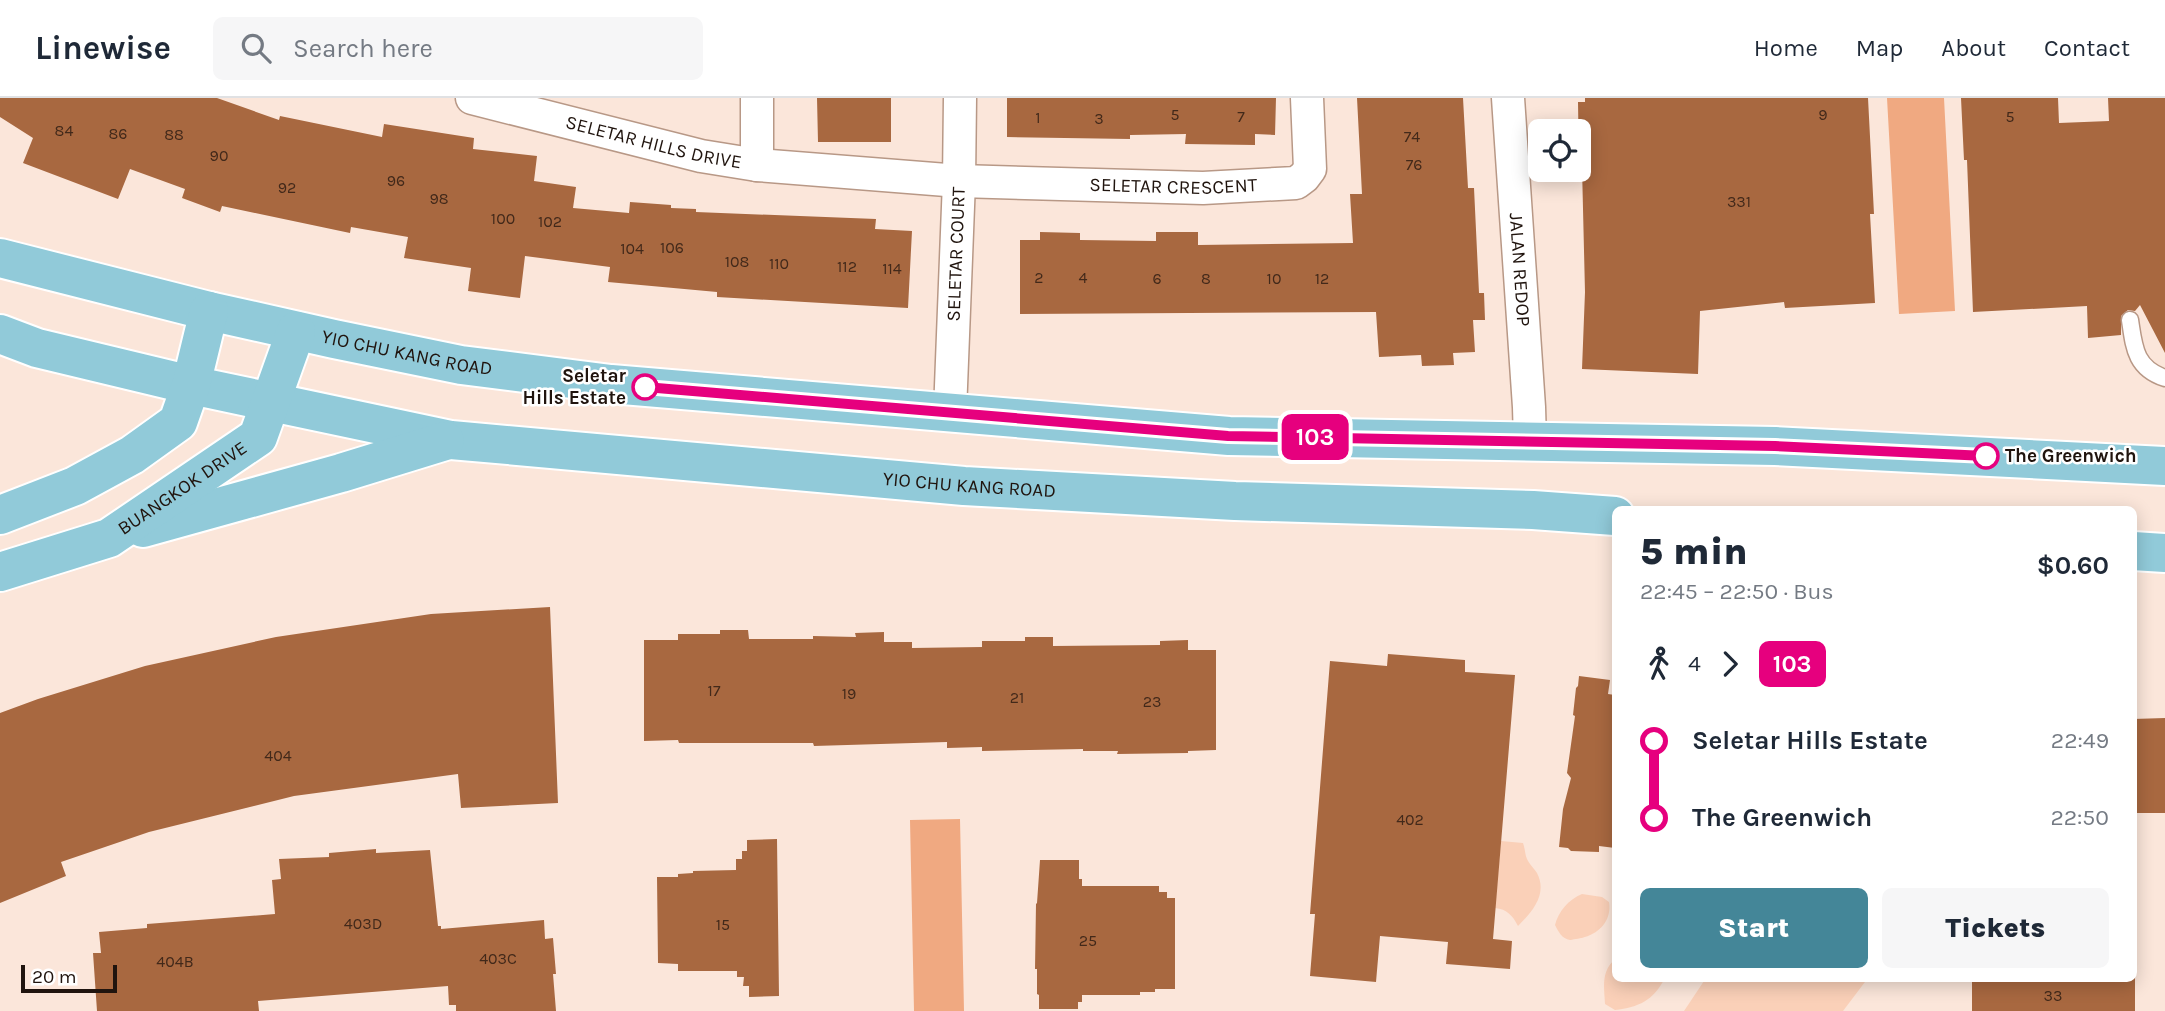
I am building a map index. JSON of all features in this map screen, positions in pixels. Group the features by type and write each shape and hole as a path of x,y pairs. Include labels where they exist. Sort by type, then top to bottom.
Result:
{"main road":[{"name":"YIO CHU KANG ROAD","path":"0,258 296,331 461,365 611,384 1228,436 1775,446 2165,466"},
{"path":"0,515 75,486 132,455 178,422 191,385 209,311"},
{"name":"BUANGKOK DRIVE","path":"0,572 110,538 258,437 296,331"},
{"name":"YIO CHU KANG ROAD","path":"0,334 18,350 451,440 964,486 1235,501 1533,510 1612,516"},
{"path":"110,538 451,440"},
{"path":"2137,551 2165,553"}],"street":[{"name":"SELETAR HILLS DRIVE","path":"472,98 701,156 757,165 960,181"},
{"name":"SELETAR HILLS DRIVE","path":"757,98 757,165"},
{"name":"SELETAR COURT","path":"950,412 960,181 960,98"},
{"name":"SELETAR CRESCENT","path":"960,181 1203,188 1296,183 1310,169 1307,98"},
{"name":"JALAN REDOP","path":"1508,98 1530,441"}],"lane":[{"path":"2130,320 2134,348 2143,365 2154,374 2165,378"}],"shaded area":[{"path":"1887,98 1944,98 1955,311 1899,314"},
{"path":"960,819 964,1011 914,1011 910,820"},
{"path":"1501,841 1523,843 1527,859 1540,881 1537,902 1518,926 1509,914 1495,908"},
{"path":"1582,894 1602,897 1609,902 1608,915 1599,930 1570,940 1557,930 1556,920 1569,903"},
{"path":"1611,964 1612,982 1662,982 1656,992 1644,1001 1615,1010 1605,1004 1605,974"},
{"path":"1703,982 1865,982 1843,1011 1684,1011"}],"building":[{"path":"0,98 217,98 279,120 280,116 382,137 384,124 474,138 473,149 537,156 534,181 576,187 573,208 629,213 630,202 671,205 671,208 696,209 696,212 876,219 875,229 912,231 908,308 717,297 717,292 608,282 610,267 525,256 520,298 468,291 471,268 404,258 408,237 351,227 350,233 222,206 220,212 182,198 185,189 130,169 118,199 23,163 33,138 0,117"},
{"path":"817,98 891,98 891,142 818,142"},
{"path":"1007,98 1276,98 1275,135 1255,134 1255,145 1185,144 1186,134 1130,135 1130,139 1007,137"},
{"path":"1357,98 1463,98 1468,188 1474,188 1479,293 1484,293 1485,320 1473,320 1475,352 1453,353 1454,365 1422,366 1421,355 1379,357 1376,312 1020,314 1020,240 1040,240 1040,232 1080,233 1080,240 1156,241 1156,232 1198,232 1198,245 1353,243 1350,194 1362,194"},
{"path":"1585,98 1868,98 1875,303 1785,308 1784,302 1700,311 1698,374 1582,369 1585,292 1582,182 1591,182 1591,119 1578,119 1578,102 1585,102"},
{"path":"1961,98 2058,98 2059,123 2109,121 2108,98 2165,98 2165,353 2140,305 2135,311 2128,310 2121,316 2121,335 2088,338 2087,306 1973,312 1967,160 1964,160"},
{"path":"550,607 558,803 461,808 458,774 294,796 149,832 61,862 66,876 0,903 0,713 145,666 276,637 431,614"},
{"path":"720,630 748,630 749,639 856,637 855,633 884,632 884,642 912,642 912,648 982,647 982,641 1025,641 1025,637 1053,637 1053,646 1160,645 1160,641 1188,640 1188,650 1216,650 1216,750 1117,754 1118,751 1083,749 982,751 982,747 947,748 947,742 814,746 813,743 644,741 644,640 678,640 678,634 720,634"},
{"path":"1388,654 1465,660 1465,672 1515,675 1493,939 1512,941 1510,969 1446,964 1448,942 1380,936 1376,982 1310,976 1315,914 1310,914 1330,661 1387,666"},
{"path":"1579,676 1610,680 1608,694 1612,695 1612,848 1599,846 1599,852 1571,851 1559,847 1563,809 1571,778 1567,773"},
{"path":"2165,718 2165,813 2137,813 2137,719"},
{"path":"777,839 779,996 749,997 749,986 743,986 744,977 737,977 737,971 678,971 678,964 658,963 657,877 678,877 678,874 693,871 736,870 736,859 742,859 742,851 747,851 747,840"},
{"path":"376,849 376,853 430,850 438,926 441,926 441,929 544,920 545,939 553,938 556,1011 456,1011 456,1005 449,1005 448,986 258,1001 259,1011 97,1011 93,953 101,953 99,932 147,928 147,924 275,914 272,880 281,879 279,859 329,857 329,853"},
{"path":"1040,860 1079,860 1079,879 1082,879 1082,886 1159,886 1159,892 1167,892 1167,898 1175,898 1175,989 1155,989 1155,992 1140,992 1140,995 1082,995 1078,1009 1039,1009 1035,969"},
{"path":"1972,982 2135,982 2135,1011 1972,1011"}],"bus line":[{"name":"103","path":"645,387 1228,436 1775,446 1986,456"}],"place":[{"name":"Seletar Hills Estate","path":"645,387"},
{"name":"The Greenwich","path":"1986,456"}]}
